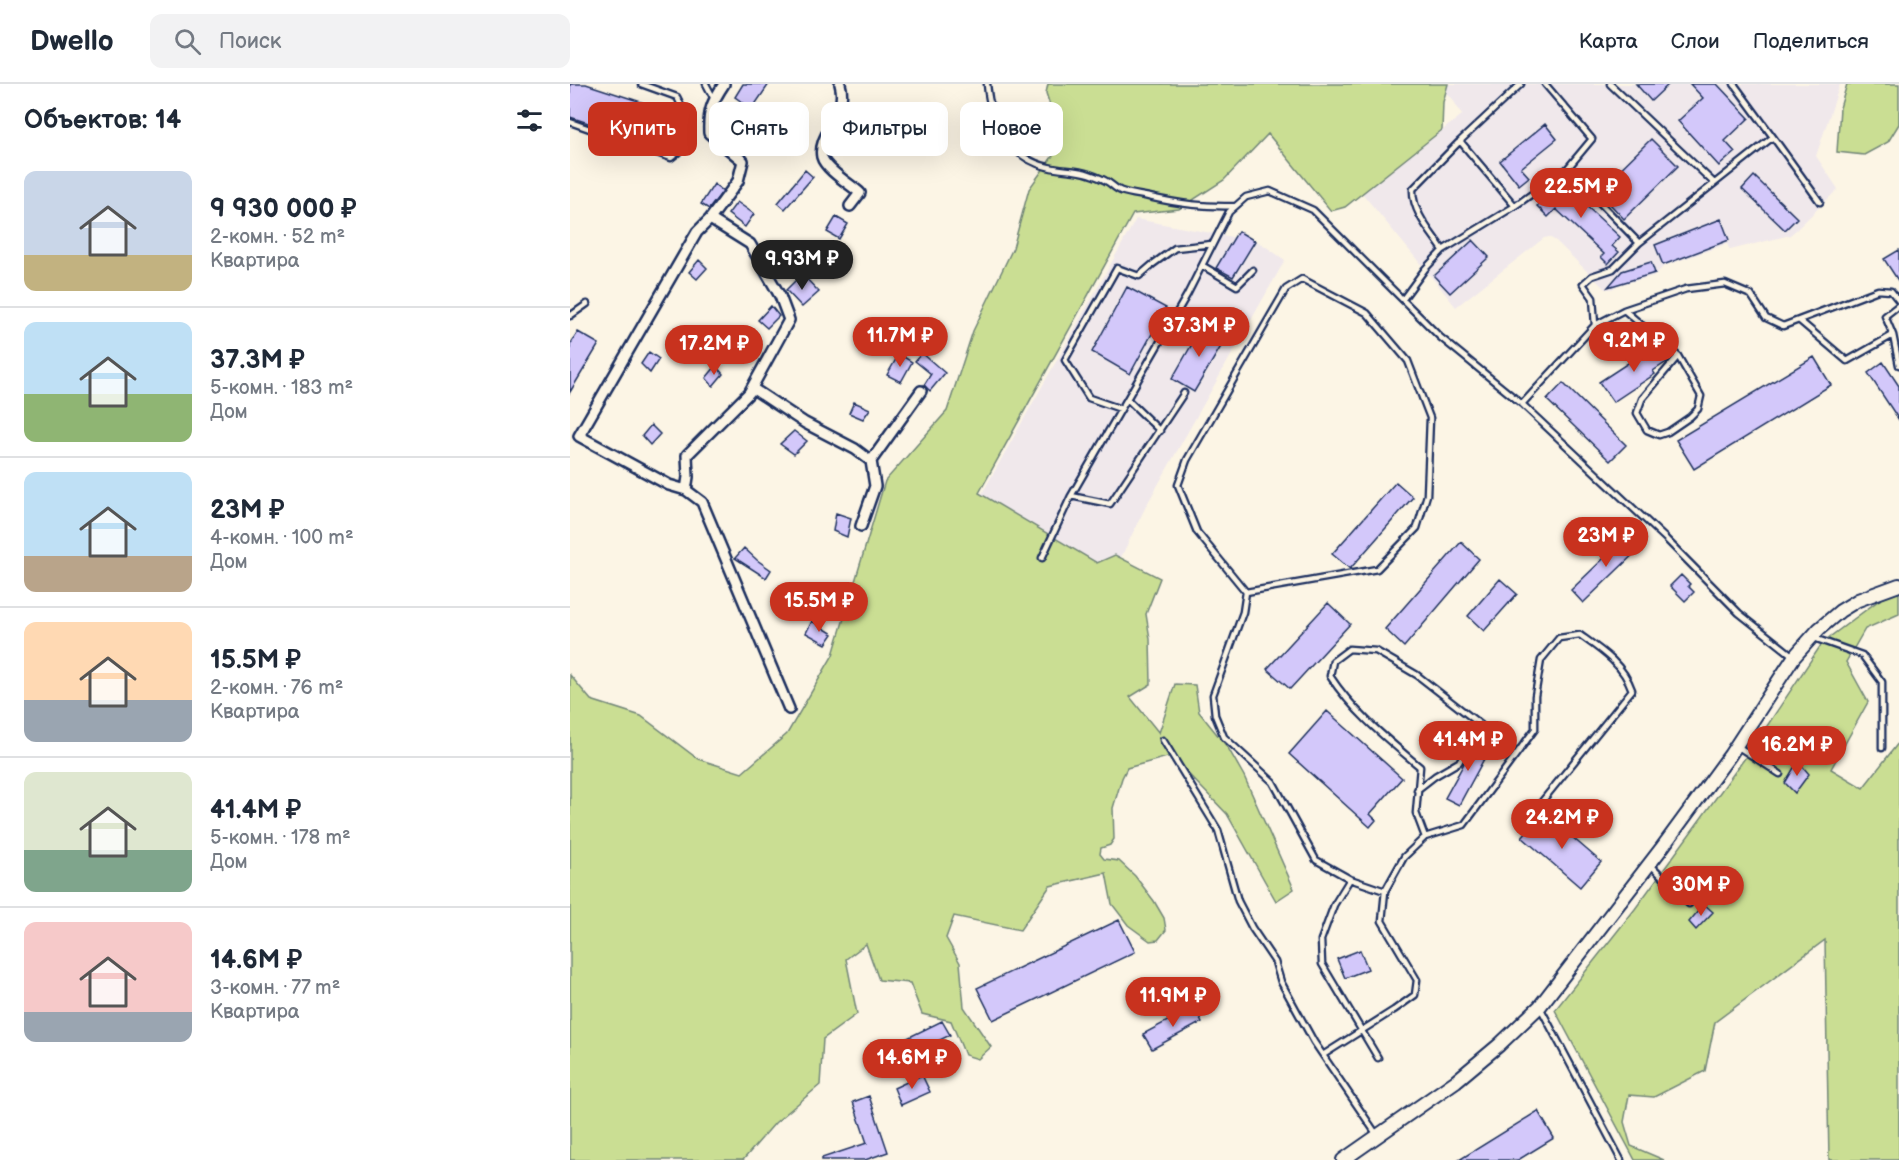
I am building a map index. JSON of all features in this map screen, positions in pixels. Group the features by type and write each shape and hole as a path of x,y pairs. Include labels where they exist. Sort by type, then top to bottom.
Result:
{"street":[{"path":"724,84 708,114 709,133 743,161 738,181 710,219 697,232 579,436 669,485 686,490 702,502 789,709"},
{"path":"840,84 842,93 840,110 824,142 822,157 828,167 860,193 850,206"},
{"path":"686,490 687,455 749,393 789,320 780,296 750,244 710,219"},
{"path":"752,388 805,423 855,449 871,461 875,486 861,526"},
{"path":"871,461 921,391"},
{"path":"1342,1160 1456,1081 1499,1046 1540,1006 1650,864 1737,746 1794,657 1840,611 1858,600 1899,585"}],"lane":[{"path":"570,122 671,158 680,151 688,121 677,97 641,84"},
{"path":"706,84 714,99"},
{"path":"987,84 992,114 1002,135 1035,163 1052,168 1086,172 1107,181 1120,191 1199,206 1236,206"},
{"path":"1443,250 1416,208 1413,189 1521,84"},
{"path":"1403,299 1425,269 1443,250 1515,206 1567,169 1592,139 1545,84"},
{"path":"1610,84 1714,183"},
{"path":"1734,84 1820,202"},
{"path":"1595,325 1593,298 1583,284 1592,276 1612,269 1639,243 1773,137"},
{"path":"1460,141 1515,206"},
{"path":"1567,169 1639,243"},
{"path":"1042,558 1071,496 1203,266 1229,212 1246,197 1270,191 1313,210 1440,337 1522,404 1666,539 1739,613 1794,657"},
{"path":"1121,410 1089,398 1065,360 1118,268 1139,276 1175,248 1212,244"},
{"path":"1203,266 1237,286 1253,270"},
{"path":"1246,592 1377,569 1417,528 1427,495 1430,418 1408,361 1367,313 1302,279 1286,289 1187,460 1178,485 1197,532 1246,592 1243,612 1213,695 1215,715 1224,737 1273,782 1316,860 1350,879 1385,891"},
{"path":"1522,404 1595,325 1624,310 1686,289 1725,284 1751,295 1766,318 1783,326 1878,290 1891,291 1899,303 1885,316 1893,335 1899,365"},
{"path":"570,316 587,304"},
{"path":"1624,310 1678,356 1701,396 1698,409 1676,427 1659,435 1647,430 1637,413 1642,399 1678,356"},
{"path":"1800,321 1847,361 1893,335"},
{"path":"1071,496 1110,504 1184,393"},
{"path":"1128,400 1160,431"},
{"path":"1323,1055 1415,995 1418,980 1382,921 1385,891 1404,857 1425,837 1464,825 1535,729 1535,696 1541,660 1559,638 1580,635 1606,653 1628,678 1632,690 1527,820"},
{"path":"1811,638 1862,655 1882,682 1882,748"},
{"path":"1417,790 1459,762 1480,725 1417,675 1376,651 1349,649 1333,661 1330,676 1345,698 1375,730 1420,767 1417,790 1416,813 1425,837"},
{"path":"1163,740 1218,830 1238,901 1252,928 1275,962 1281,982 1323,1055 1377,1135"},
{"path":"1737,746 1780,774"},
{"path":"1650,864 1689,904"},
{"path":"1350,879 1334,905 1321,940 1322,964 1378,1058"},
{"path":"1540,1006 1621,1160"}],"shaded area":[{"path":"1434,84 1840,84 1816,156 1838,189 1790,235 1730,250 1727,244 1664,266 1654,276 1612,289 1605,289 1556,241 1549,237 1544,238 1456,307 1362,193 1462,115 1452,98"},
{"path":"1136,219 1259,242 1285,260 1146,506 1107,586 974,508"}],"green space":[{"path":"1048,84 1448,84 1443,102 1442,130 1345,207 1331,211 1268,134 1224,180 1179,209 1133,214 979,493 1097,563 1115,555 1160,578 1146,614 1150,639 1151,684 1130,697 1159,733 1175,684 1195,685 1199,712 1228,748 1244,776 1294,889 1276,901 1227,814 1171,756 1127,768 1113,808 1114,839 1110,845 1101,848 1100,854 1104,859 1119,861 1135,876 1154,901 1164,918 1166,930 1158,940 1150,941 1128,925 1112,904 1106,873 1050,886 1020,930 954,916 946,938 960,963 964,1007 991,1047 978,1059 965,1055 951,1021 922,1014 910,983 879,980 866,944 846,959 857,1014 823,1039 820,1085 775,1123 743,1160 570,1160 570,675 591,700 641,716 698,759 742,773 787,734 833,655 885,481 947,411 973,331 1013,248 1029,189 1053,156 1063,156 1063,102 1049,102 1046,93"},
{"path":"1847,84 1899,84 1899,124 1888,142 1864,155 1837,152 1840,108"},
{"path":"1899,591 1899,614 1865,629 1846,662 1868,702 1831,769 1863,788 1899,742 1899,1160 1829,1160 1825,940 1715,1022 1705,1071 1654,1097 1629,1095 1624,1122 1631,1146 1664,1160 1635,1160 1555,1010 1635,909 1753,747 1823,642 1882,598"}],"building":[{"path":"570,84 586,84 641,102 588,102 588,123 570,117"},
{"path":"743,84 769,84 757,102 742,102 735,97"},
{"path":"1636,84 1669,84 1651,101"},
{"path":"1690,84 1717,84 1749,118 1725,141 1735,152 1719,166 1678,121 1703,98"},
{"path":"1545,124 1557,139 1521,168 1529,177 1519,185 1500,161"},
{"path":"1651,139 1678,166 1624,219 1598,191"},
{"path":"805,170 813,177 785,209 778,203"},
{"path":"1754,176 1797,218 1785,230 1742,189"},
{"path":"1562,179 1571,187 1569,190 1620,237 1612,246 1619,252 1608,264 1601,257 1604,254 1556,209 1548,217 1537,206"},
{"path":"714,184 723,191 709,209 701,204"},
{"path":"737,202 754,214 745,227 728,214"},
{"path":"836,217 848,224 839,239 827,232"},
{"path":"1721,219 1729,240 1663,265 1655,245"},
{"path":"1238,231 1255,241 1233,277 1216,268"},
{"path":"1473,240 1489,257 1450,293 1434,276"},
{"path":"1899,250 1899,282 1884,259"},
{"path":"699,260 707,268 697,279 689,272"},
{"path":"1651,262 1655,273 1608,287 1622,271"},
{"path":"802,274 819,292 802,307 786,290"},
{"path":"1127,287 1166,308 1130,374 1092,352"},
{"path":"771,306 779,316 767,328 758,320"},
{"path":"1203,325 1226,338 1194,392 1172,379"},
{"path":"578,332 599,344 570,392 570,345"},
{"path":"743,339 753,347 740,362 731,355"},
{"path":"1657,344 1668,361 1653,371 1655,374 1613,402 1599,382"},
{"path":"649,352 659,359 650,373 641,364"},
{"path":"922,353 945,373 930,391 924,385 931,374 915,361"},
{"path":"899,354 912,362 901,382 887,375"},
{"path":"1814,357 1831,385 1694,469 1676,440"},
{"path":"1883,362 1899,386 1899,420 1868,373"},
{"path":"716,366 723,374 713,386 706,378"},
{"path":"1563,383 1626,445 1610,461 1547,400"},
{"path":"854,402 870,409 863,419 849,413"},
{"path":"651,425 660,434 650,445 642,436"},
{"path":"794,431 807,441 794,454 780,444"},
{"path":"1396,482 1413,497 1350,569 1332,554"},
{"path":"836,513 851,518 847,537 833,531"},
{"path":"1630,533 1642,546 1583,603 1571,590"},
{"path":"1461,542 1479,559 1404,647 1385,629"},
{"path":"744,548 771,570 766,578 735,558"},
{"path":"1681,575 1694,592 1685,601 1670,586"},
{"path":"1500,579 1517,594 1484,631 1468,616"},
{"path":"1328,603 1350,624 1290,689 1267,669"},
{"path":"812,621 833,634 826,644 806,633"},
{"path":"1327,711 1402,778 1370,814 1376,820 1370,827 1289,754"},
{"path":"1478,738 1491,746 1459,805 1445,798"},
{"path":"1798,761 1809,774 1795,793 1785,783"},
{"path":"1543,812 1601,862 1580,887 1522,837"},
{"path":"1704,904 1713,912 1696,930 1689,922"},
{"path":"1119,920 1135,952 993,1020 977,988"},
{"path":"1360,950 1368,969 1345,978 1337,959"},
{"path":"1194,1007 1202,1022 1152,1049 1143,1034"},
{"path":"942,1021 950,1035 904,1058 897,1043"},
{"path":"922,1075 930,1092 901,1105 894,1088"},
{"path":"869,1096 888,1152 865,1160 822,1160 822,1158 867,1143 853,1102"},
{"path":"1538,1111 1554,1138 1518,1160 1459,1160"}]}
